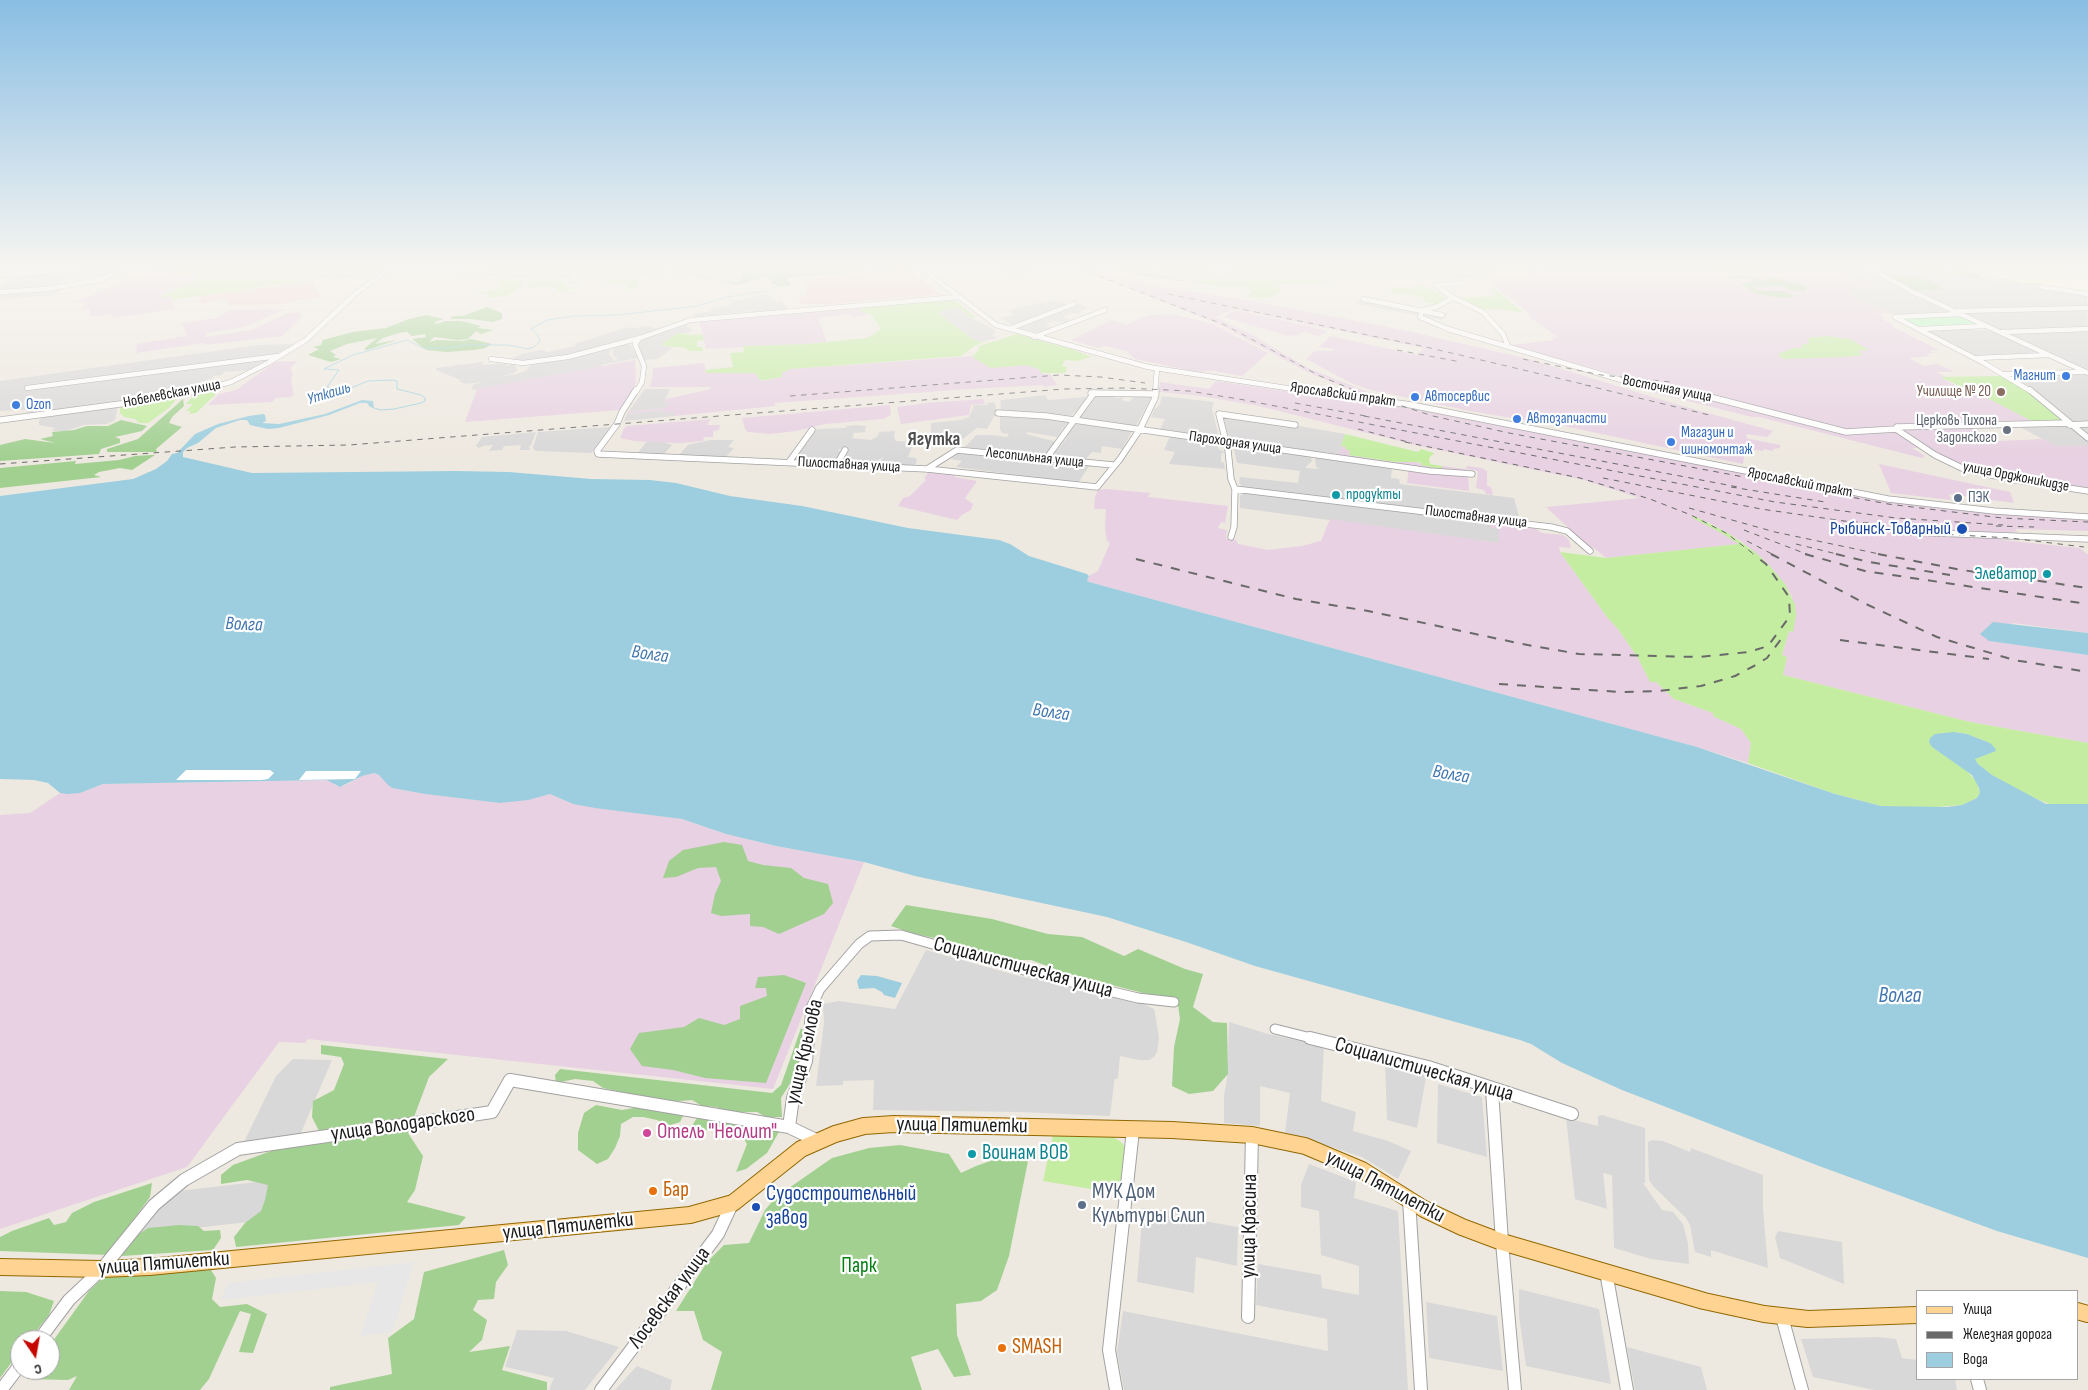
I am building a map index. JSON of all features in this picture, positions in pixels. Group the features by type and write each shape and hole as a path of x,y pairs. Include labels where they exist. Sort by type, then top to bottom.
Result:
{"main road":[{"name":"улица Пятилетки","path":"0,1267 102,1269 183,1264 674,1217 706,1212 733,1203 757,1186 788,1158 818,1141 864,1126 894,1124 1213,1131 1289,1141 1323,1152 1362,1170 1409,1200 1462,1228 1502,1242 1704,1301 1782,1317 1830,1319 1916,1315"}],"street":[{"name":"Нобелевская улица","path":"0,420 104,407 202,390 231,382 282,355 306,340 318,329"},
{"path":"491,359 523,363 556,359 589,352 666,329"},
{"name":"Ярославский тракт","path":"1009,329 1157,369 1366,400 1411,404 1870,496 1987,511 2088,517"},
{"path":"1034,336 1053,329"},
{"name":"Восточная улица","path":"1448,329 1631,383 1710,397 1835,430 1854,432 1896,428 2088,424"},
{"path":"1498,329 1503,334 1508,346"},
{"path":"1919,329 2005,374 2033,392 2088,438"},
{"path":"1993,329 2087,372"},
{"path":"2000,332 2088,329"},
{"name":"Пилоставная улица","path":"640,338 635,342 645,373 640,387 622,412 617,424 597,451 597,454 927,469 1097,487 1113,465"},
{"path":"27,388 282,355"},
{"path":"1974,358 2050,355"},
{"path":"1113,465 1140,429 1155,398 1157,369"},
{"path":"2005,374 2087,372"},
{"path":"1046,459 1060,442 1093,393 1156,394"},
{"name":"Пароходная улица","path":"998,413 1035,414 1430,471 1472,474"},
{"path":"1231,537 1234,527 1235,489 1231,479 1226,442 1219,414 1295,425"},
{"name":"улица Орджоникидзе","path":"1896,428 1941,459 1964,469 2010,479 2088,491"},
{"path":"789,462 812,430"},
{"path":"837,464 845,450"},
{"name":"Лесопильная улица","path":"927,469 957,450 1113,465"},
{"name":"Пилоставная улица","path":"1235,489 1551,527 1567,531 1590,550"},
{"path":"1908,532 2088,539"},
{"name":"улица Крылова","path":"818,1141 789,1127 794,1098 806,1061 811,1008 820,989 858,944 870,936 901,936"},
{"name":"Социалистическая улица","path":"901,936 1038,974 1138,998 1174,1002"},
{"name":"Социалистическая улица","path":"1275,1029 1428,1067 1492,1090 1572,1114"},
{"name":"улица Володарского","path":"102,1269 154,1205 184,1180 238,1149 492,1112 510,1080 789,1127"},
{"path":"1492,1090 1502,1242 1515,1390"},
{"path":"1116,1390 1109,1350 1134,1130"},
{"name":"улица Красина","path":"1248,1317 1252,1135"},
{"path":"1409,1200 1421,1390"},
{"name":"Лосевская улица","path":"601,1390 718,1234 733,1203"},
{"path":"46,1330 69,1300 102,1269"},
{"path":"1606,1272 1627,1390"},
{"path":"1782,1317 1802,1390"},
{"path":"1,1390 10,1378"}],"shaded area":[{"path":"184,329 232,329 206,333 205,337 253,329 289,329 282,336 205,345 204,343 136,353 137,344 187,336"},
{"path":"622,329 660,329 571,355 524,362 509,360 535,351 542,350 547,352 576,346 574,344"},
{"path":"673,329 692,330 688,333 678,333 661,345 673,347 658,359 642,360 638,344 641,340"},
{"path":"701,329 822,329 827,342 807,344 706,349"},
{"path":"959,329 993,329 996,332 992,335 997,338 980,342 972,339"},
{"path":"1022,329 1051,329 1039,333"},
{"path":"1093,329 1222,329 1268,353 1242,376 1214,371 1196,372 1135,359 1127,351 1104,346 1098,348 1071,340"},
{"path":"1227,329 1240,329 1308,368 1385,399 1398,400 1401,404 1862,496 2088,518 2088,531 2015,529 2018,532 1991,532 2002,540 2080,548 2088,555 2088,633 2013,623 1989,641 2088,655 2088,743 1970,722 1783,675 1787,657 1782,656 1789,631 1793,632 1792,597 1785,584 1768,564 1741,541 1710,523 1692,517 1740,544 1606,558 1594,548 1588,546 1546,507 1640,498 1584,480 1415,445 1259,406 1201,396 1159,392 1160,382 1209,389 1216,381 1374,403 1372,398 1309,373"},
{"path":"1264,329 1319,329 1328,331 1320,336 1304,332 1299,335 1288,336"},
{"path":"1331,329 1397,329 1529,359 1679,405 1773,431 1767,437 1747,434 1746,438 1780,445 1780,448 1773,449 1773,451 1764,449 1763,451 1745,448 1743,464 1531,419 1530,421 1470,411 1371,390 1351,383 1306,359 1315,351 1334,351 1334,349 1319,347 1330,336 1417,355 1424,348"},
{"path":"1546,329 1897,329 1939,350 1929,350 1934,353 1926,354 1930,356 1909,358 1924,366 1937,364 1951,370 1953,372 1936,372 1946,377 1941,377 1959,388 1991,400 2035,422 1968,426 1999,441 2043,439 2056,446 2088,446 2088,488 2056,485 1962,466 1929,447 1912,448 1925,456 1922,458 1759,417 1752,417 1644,390 1645,385 1627,378 1511,345 1554,340 1552,338 1558,337"},
{"path":"1969,329 1994,331 2047,355 1974,357 1921,330"},
{"path":"1996,329 2049,329 1998,330"},
{"path":"2088,331 2088,371 2010,334"},
{"path":"624,343 631,345 638,358 601,365 602,367 472,390 473,385 483,382 465,384 459,381 464,379 460,380 436,370 436,368 482,362 483,365 508,363 505,366 515,364 517,371 500,377 520,373 527,370 529,366 539,362 610,349 609,354 615,361 618,360 613,355 613,349"},
{"path":"295,344 249,370 224,372 222,375 213,376 212,379 202,381 198,388 175,394 33,413 27,413 26,410 0,411 0,381 258,345"},
{"path":"973,356 1032,366 1039,369 1042,374 1050,374 1057,385 969,389 775,403 775,406 674,416 675,412 663,413 664,410 627,414 628,412 666,408 669,403 664,402 666,399 711,389 711,387 649,387 653,368 704,363 706,373 755,373 762,381 782,377 782,373 790,369"},
{"path":"635,360 636,383 623,407 619,410 465,422 477,389"},
{"path":"297,361 290,369 293,373 291,380 294,394 291,397 276,398 272,402 208,405 219,394 236,390 275,362"},
{"path":"2088,374 2088,436 2009,376 2012,375"},
{"path":"645,389 670,389 664,402 670,402 666,408 628,412"},
{"path":"1111,394 1116,398 1124,397 1122,400 1129,402 1137,394 1153,396 1135,427 1079,418 1093,397"},
{"path":"1045,395 1048,400 1086,397 1087,399 1071,416 1001,410 1000,401 1002,400"},
{"path":"1162,396 1214,402 1212,409 1218,433 1216,437 1160,429 1165,419 1151,417 1154,410 1160,404"},
{"path":"983,399 985,404 971,405 969,415 901,424 897,407 926,403"},
{"path":"994,402 996,413 987,429 977,428 960,441 951,445 940,443 945,437 931,434 931,423 961,420 969,417 974,405 987,405 987,403"},
{"path":"890,405 891,415 883,419 825,424 796,431 770,434 748,432 745,429 742,418"},
{"path":"118,406 115,420 106,424 84,425 65,431 52,431 55,428 39,425 42,416"},
{"path":"664,410 675,412 674,416 624,421 627,414"},
{"path":"1000,414 1069,420 1057,437 1027,432 1026,434 1057,442 1045,456 965,447 976,435 1007,437 1009,434 1002,433 1000,429"},
{"path":"1223,416 1282,423 1345,434 1339,454 1323,452 1323,454 1230,440"},
{"path":"711,419 707,425 720,425 719,430 713,431 713,437 704,437 703,441 680,443 635,441 620,438 624,428 627,426"},
{"path":"1077,422 1111,427 1110,429 1114,427 1133,430 1122,449 1102,446 1101,453 1092,452 1084,461 1052,457"},
{"path":"2067,424 2088,439 2088,446 2056,446 2020,427"},
{"path":"847,426 866,426 865,432 854,433 852,438 871,440 878,436 879,432 895,431 894,437 896,441 914,442 908,457 916,458 915,466 877,465 884,457 874,465 848,463 850,458 845,458 849,450 839,449 838,451 843,451 837,462 816,461 818,458 816,457 813,460 795,460 817,429 846,428"},
{"path":"611,427 591,453 538,451 534,450 533,447 538,432"},
{"path":"536,432 529,446 530,450 520,450 521,445 504,446 502,450 489,451 493,445 479,448 476,446 482,437"},
{"path":"1170,436 1217,443 1219,450 1224,453 1221,453 1221,462 1224,463 1225,469 1169,464 1175,452 1164,450"},
{"path":"710,440 734,440 728,447 734,448 725,458 678,456 688,445"},
{"path":"647,441 664,442 672,445 664,454 637,454"},
{"path":"1233,445 1311,457 1312,461 1305,468 1320,469 1316,467 1315,459 1317,457 1392,468 1391,478 1399,479 1400,484 1514,498 1520,520 1243,487 1239,483 1240,477 1298,483 1300,471 1237,463"},
{"path":"1341,446 1347,447 1350,450 1349,455 1395,462 1415,462 1441,468 1442,466 1466,469 1467,466 1481,468 1487,471 1487,486 1491,487 1493,495 1486,494 1484,490 1476,488 1478,472 1475,470 1467,469 1467,473 1430,470 1333,456 1334,453 1339,454"},
{"path":"958,452 1090,465 1078,483 956,467 962,461 951,459"},
{"path":"1879,464 2010,492 2014,503 1949,494 1951,500 1891,493"},
{"path":"1409,468 1468,475 1469,491 1407,483"},
{"path":"930,471 956,474 954,477 977,481 965,498 973,504 971,510 957,520 898,506 903,498 910,496 926,480 924,478"},
{"path":"1098,490 1150,493 1148,497 1228,506 1225,523 1221,522 1218,528 1227,530 1226,539 1236,540 1238,544 1268,550 1302,546 1321,541 1330,519 1499,543 1499,529 1491,528 1490,521 1530,525 1542,533 1563,535 1569,540 1571,548 1559,547 1560,552 1607,617 1618,629 1638,658 1650,681 1656,682 1674,699 1713,713 1713,716 1741,729 1751,743 1748,763 1697,747 1089,582 1087,580 1089,576 1098,571 1110,543 1107,541 1105,529 1106,509 1094,509"},
{"path":"1244,492 1490,521 1499,529 1499,543 1240,508 1240,496"},
{"path":"374,773 379,775 392,788 425,794 500,803 550,794 573,804 682,819 726,834 776,846 864,862 773,1089 308,1039 305,1043 279,1042 187,1167 0,1229 0,815 30,813 60,793 80,793 103,784 327,780 333,781 336,786 344,786 362,776"},
{"path":"926,950 1019,976 1144,1004 1154,1009 1159,1038 1157,1052 1149,1060 1120,1056 1118,1078 1114,1080 1110,1116 1020,1112 873,1110 874,1080 843,1081 843,1085 816,1086 824,1023 823,1004 839,1001 895,1009"},
{"path":"1229,1022 1268,1034 1324,1046 1321,1101 1356,1112 1353,1131 1388,1141 1411,1151 1398,1179 1362,1157 1285,1132 1290,1093 1260,1086 1260,1126 1224,1123"},
{"path":"293,1059 332,1060 301,1133 244,1142 276,1076"},
{"path":"1385,1061 1427,1072 1417,1128 1387,1120"},
{"path":"1438,1084 1482,1097 1487,1157 1437,1143"},
{"path":"1602,1115 1645,1128 1645,1183 1643,1183 1662,1210 1673,1212 1683,1224 1688,1244 1689,1264 1651,1259 1614,1248 1612,1175 1603,1173 1607,1209 1575,1199 1566,1118 1598,1126 1598,1116"},
{"path":"1652,1140 1663,1141 1690,1152 1691,1148 1763,1175 1763,1209 1768,1268 1711,1250 1711,1257 1695,1252 1690,1225 1686,1218 1649,1180 1648,1142"},
{"path":"1309,1164 1356,1182 1354,1198 1398,1211 1408,1390 1124,1390 1117,1352 1123,1311 1328,1351 1327,1319 1256,1305 1258,1264 1321,1275 1322,1288 1359,1295 1359,1266 1321,1255 1319,1211 1301,1207 1301,1185"},
{"path":"274,1180 257,1221 133,1235 160,1205 178,1191"},
{"path":"1143,1208 1181,1212 1181,1217 1238,1227 1237,1266 1196,1257 1194,1293 1137,1282"},
{"path":"1778,1231 1842,1242 1844,1284 1780,1258 1775,1237"},
{"path":"414,1262 392,1332 360,1336 378,1282 221,1300 228,1283"},
{"path":"1519,1289 1599,1309 1611,1384 1526,1366 1519,1316"},
{"path":"1426,1302 1497,1316 1503,1371 1429,1358"},
{"path":"517,1330 566,1331 619,1347 585,1390 551,1390 549,1389 554,1378 505,1367"},
{"path":"1878,1337 1896,1339 1902,1358 1916,1360 1916,1380 1955,1380 1957,1390 1874,1390 1813,1377 1801,1339"},
{"path":"1627,1347 1701,1367 1707,1390 1635,1390"},
{"path":"637,1366 672,1380 670,1390 615,1390"}],"green space":[{"path":"379,329 493,330 481,334 476,331 468,339 458,340 434,337 429,342 437,340 463,341 471,339 492,344 475,350 446,352 426,350 412,339 426,337 425,334 412,336 407,332 383,338 375,344 396,340 367,350 364,349 377,338 347,344 330,351 336,355 333,357 341,359 331,362 308,355 319,349 313,347 321,345 323,340 353,332"},
{"path":"959,329 972,339 980,342 989,340 974,346 961,356 790,369 782,373 782,377 765,380 760,380 755,373 706,373 705,370 733,367 730,353 744,352 743,346 807,344 867,338 880,330"},
{"path":"678,333 702,334 704,340 697,341 697,347 702,347 703,351 689,351 685,348 660,345"},
{"path":"1017,334 1074,350 1091,357 1078,361 1065,360 1062,366 1067,367 1065,373 1041,373 1039,369 1025,365 991,368 974,358 973,356 979,350 979,346"},
{"path":"1826,336 1850,339 1869,350 1858,351 1863,355 1845,357 1783,359 1778,354 1794,348 1803,348 1801,345 1809,343 1808,338"},
{"path":"2003,376 2025,388 2064,422 2036,423 1940,377"},
{"path":"217,391 196,413 189,414 191,411 186,411 193,404 186,404 195,394"},
{"path":"179,396 169,408 148,423 139,423 135,419 124,417 120,413 120,406 156,403 160,402 161,399"},
{"path":"183,399 184,406 172,417 169,423 182,427 156,449 157,452 107,452 107,449 138,439"},
{"path":"121,420 147,426 142,431 115,437 120,439 120,443 101,449 99,454 0,461 0,445 25,439 55,443 40,439 53,436 52,432 74,430 87,426 108,426"},
{"path":"1345,434 1418,452 1421,449 1434,453 1429,458 1430,464 1442,466 1441,469 1421,465 1422,463 1395,462 1349,455 1350,450 1346,450 1346,447 1341,446"},
{"path":"155,455 132,470 120,468 99,472 94,475 101,477 0,488 0,468 76,461 75,464"},
{"path":"1694,516 1728,533 1755,552 1785,584 1795,605 1796,615 1793,632 1789,631 1782,655 1787,657 1783,675 1970,722 2088,743 2088,804 2052,805 2029,796 1992,775 1978,764 1974,758 1988,754 1990,743 1967,734 1955,732 1932,747 1966,770 1976,781 1980,793 1977,798 1962,805 1922,808 1881,806 1835,794 1748,763 1751,743 1741,729 1713,716 1713,713 1674,699 1656,682 1650,682 1638,658 1618,629 1607,617 1560,552 1606,558 1739,544 1691,517"},
{"path":"724,842 742,845 748,861 763,865 791,868 804,878 828,884 833,903 824,914 779,934 763,927 750,926 750,914 721,916 711,913 715,894 721,881 716,867 698,868 676,877 663,878 669,861 683,850"},
{"path":"906,905 992,919 1048,934 1082,937 1124,956 1138,949 1185,969 1203,974 1193,1007 1213,1022 1227,1023 1228,1074 1213,1091 1189,1094 1172,1086 1174,1047 1180,1019 1178,1005 1167,999 1068,974 1031,960 1002,960 975,952 954,942 915,934 891,926"},
{"path":"784,975 806,983 766,1083 705,1078 673,1070 642,1066 630,1049 639,1033 684,1027 699,1018 724,1025 740,1019 740,1006 767,996 766,988 755,988 758,977"},
{"path":"801,1028 805,1033 801,1066 781,1098 782,1117 766,1117 757,1112 730,1112 716,1107 702,1106 692,1100 669,1102 653,1099 603,1088 593,1081 575,1079 556,1083 555,1075 560,1069 772,1093 781,1085"},
{"path":"321,1045 448,1059 429,1077 408,1133 423,1156 415,1190 407,1202 466,1217 459,1225 236,1247 234,1237 245,1223 261,1211 268,1185 247,1180 221,1184 221,1175 233,1165 320,1133 312,1117 313,1101 334,1090 344,1064 341,1057 321,1054"},
{"path":"596,1105 622,1110 640,1107 684,1114 680,1122 668,1126 657,1120 633,1117 621,1124 620,1136 608,1159 597,1164 578,1150 578,1133 584,1113"},
{"path":"697,1118 721,1118 744,1126 780,1130 767,1153 746,1169 736,1172 747,1144 741,1134 718,1129 696,1131 691,1127"},
{"path":"1053,1135 1113,1137 1121,1142 1125,1147 1121,1194 1043,1181"},
{"name":"Парк","path":"900,1145 949,1154 961,1173 1019,1151 1029,1156 1009,1256 997,1290 981,1301 956,1304 957,1335 971,1375 954,1377 938,1349 911,1357 922,1390 711,1390 722,1352 703,1340 694,1311 676,1311 707,1262 724,1245 749,1243 765,1210 776,1197 832,1158 869,1148"},
{"path":"152,1183 150,1197 108,1255 0,1251 0,1237 12,1231 49,1218 54,1225 66,1222 72,1213 94,1202"},
{"path":"179,1225 198,1226 204,1231 220,1230 221,1238 213,1250 122,1256 123,1250 133,1238 148,1228"},
{"path":"504,1250 508,1265 496,1282 494,1299 478,1300 473,1310 487,1320 482,1340 469,1352 510,1346 502,1370 547,1382 547,1390 330,1390 330,1387 392,1374 388,1338 414,1319 424,1272"},
{"path":"211,1270 216,1278 212,1299 220,1307 247,1304 267,1314 253,1353 239,1352 251,1314 240,1311 209,1379 200,1390 69,1390 77,1376 68,1380 60,1380 60,1331 89,1291 105,1276"},
{"path":"0,1291 26,1292 54,1301 49,1315 37,1330 10,1330 10,1364 0,1378"}],"water":[{"name":"Волга","path":"362,400 373,401 374,408 370,407 367,403 360,403 329,415 268,429 250,425 247,420 240,420 216,428 198,443 187,448 183,452 183,457 252,473 456,471 509,472 591,479 650,480 676,483 730,496 802,506 908,528 999,540 1010,544 1029,556 1087,574 1089,582 1697,747 1835,794 1881,806 1947,807 1962,805 1977,798 1980,793 1979,788 1972,775 1932,747 1929,742 1930,738 1935,734 1954,732 1967,734 1990,743 1996,751 1975,759 1978,764 1992,775 2046,804 2088,804 2088,1258 1997,1231 1819,1166 1622,1090 1562,1063 1531,1044 1520,1040 1255,966 1107,917 915,876 864,862 776,846 726,834 682,819 573,804 550,794 528,800 500,803 425,794 392,788 379,775 374,773 362,776 340,787 327,780 103,784 80,793 68,794 60,793 48,783 34,780 0,779 0,496 133,479 156,469 167,461 172,454 177,453 195,434 218,424 263,414 266,421 262,423 279,424 325,414"},
{"path":"1993,622 2088,633 2088,655 1989,641 1980,634"},
{"path":"861,975 877,976 902,983 895,998 884,995 874,988 859,989 857,981"}],"pier":[{"path":"186,770 270,770 274,773 268,779 261,780 176,780"},
{"path":"306,771 361,771 355,779 299,780"}],"waterway":[{"name":"Уткашь","path":"374,408 381,410 394,409 421,403 425,401 425,398 421,395 397,389 397,381 393,380 368,381 346,390 330,388 327,387 339,370 324,369 353,355 407,340 423,348 451,348 464,345 508,345 528,349 534,347 540,341 538,335 531,329"}],"railway":[{"path":"1232,329 1320,376 1356,391 1433,416 1509,433 1888,504 2002,518 2088,522"},
{"path":"1338,329 1426,347 1591,386"},
{"path":"1397,350 1461,362"},
{"path":"1523,359 1601,375 1671,382"},
{"path":"790,396 1059,375 1101,377 1145,383"},
{"path":"1585,385 1709,415"},
{"path":"0,464 235,447 349,445 1064,389 1125,388 1189,391 1239,399 1775,502 1896,518 2003,525"},
{"path":"1295,403 1371,417"},
{"path":"1364,416 1738,487"},
{"path":"1358,429 1412,443"},
{"path":"1405,442 1580,478 1650,499 1691,515 1726,533 1755,555"},
{"path":"1603,478 1761,509 1844,521 1882,524"},
{"path":"1731,487 1825,502"},
{"path":"1689,508 1775,532 1884,555"},
{"path":"1996,526 2034,527"},
{"path":"1744,530 1809,555"},
{"path":"1871,530 2010,538 2084,547"},
{"path":"1747,541 1774,555"},
{"path":"1796,544 1841,555"},
{"path":"1136,559 1296,599 1368,611 1522,644 1579,654 1698,657 1749,652 1768,646 1790,616 1789,597 1766,564 1753,554"},
{"path":"1771,554 1866,604 1937,637 2014,660 2088,672"},
{"path":"1805,554 1865,571 2088,604"},
{"path":"1836,554 1869,562 1950,575"},
{"path":"1878,554 1962,570 2088,588"},
{"path":"1499,684 1621,692 1658,691 1701,686 1735,676 1754,666 1767,658 1782,638"},
{"path":"1840,640 1989,659"}],"place":[{"name":"Магнит","path":"2066,376"},
{"name":"Училище № 20","path":"2001,392"},
{"name":"Автосервис","path":"1415,397"},
{"name":"Ozon","path":"16,405"},
{"name":"Автозапчасти","path":"1517,419"},
{"name":"Церковь Тихона Задонского","path":"2007,430"},
{"name":"Магазин и шиномонтаж","path":"1671,442"},
{"name":"продукты","path":"1336,495"},
{"name":"ПЭК","path":"1958,498"},
{"name":"Рыбинск-Товарный","path":"1962,529"},
{"name":"Элеватор","path":"2047,574"},
{"name":"Отель \"Неолит\"","path":"647,1133"},
{"name":"Воинам ВОВ","path":"972,1154"},
{"name":"Бар","path":"653,1191"},
{"name":"МУК Дом Культуры Слип","path":"1082,1205"},
{"name":"Судостроительный завод","path":"756,1207"},
{"name":"SMASH","path":"1002,1348"}],"district":[{"name":"Ягутка","path":"934,440"}]}
